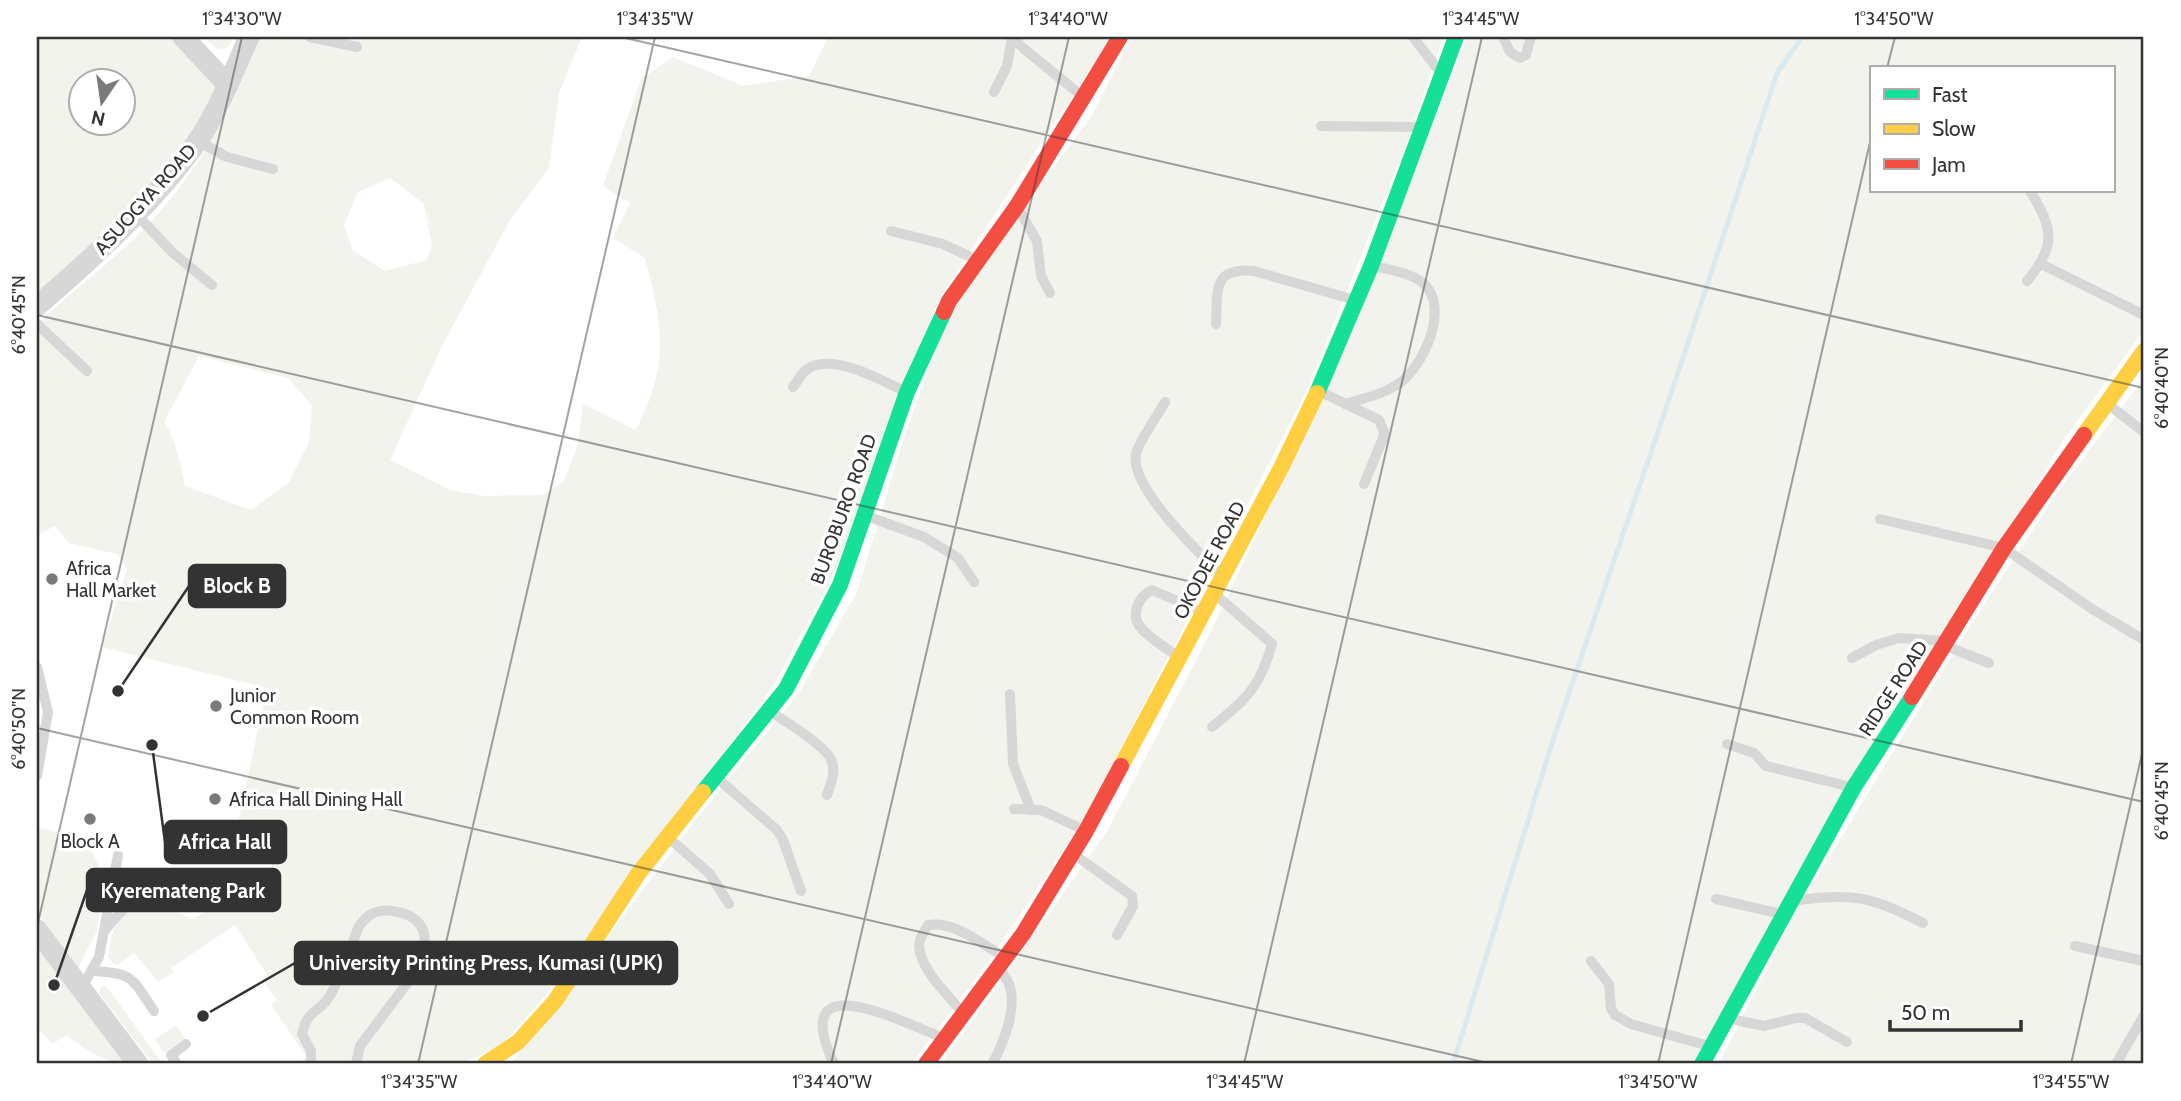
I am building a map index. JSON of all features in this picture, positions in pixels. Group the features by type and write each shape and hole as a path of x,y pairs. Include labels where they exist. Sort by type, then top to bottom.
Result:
{"street":[{"path":"183,37 228,85"},
{"name":"ASUOGYA ROAD","path":"37,306 136,214 198,141 228,85 249,37"},
{"name":"BUROBURO ROAD","path":"485,1064 518,1042 555,1002 638,874 786,689 840,585 907,392 949,301 1017,206 1119,37"},
{"name":"OKODEE ROAD","path":"926,1064 1023,934 1086,831 1281,468 1318,391 1371,266 1456,37"},
{"name":"RIDGE ROAD","path":"1702,1064 1854,787 1947,643 2004,548 2144,351"},
{"path":"37,930 86,980 138,1064"}],"lane":[{"path":"310,37 356,47"},
{"path":"994,92 1007,66 1012,37"},
{"path":"1012,37 1082,96"},
{"path":"1413,37 1442,76"},
{"path":"1503,37 1510,52 1520,58 1526,55 1531,37"},
{"path":"1321,126 1423,128"},
{"path":"198,141 227,157 273,169"},
{"path":"2027,281 2041,264 2049,247 2049,233 2043,212 2031,192"},
{"path":"1017,206 1037,241 1041,276 1050,293"},
{"path":"136,214 173,253 212,285"},
{"path":"891,231 943,244 978,260"},
{"path":"2041,264 2144,315"},
{"path":"1345,404 1380,394 1401,382 1421,357 1436,315 1434,298 1427,286 1418,279 1371,266"},
{"path":"1216,324 1218,288 1224,276 1237,269 1254,271 1357,300"},
{"path":"37,324 88,371"},
{"path":"793,387 807,369 824,363 853,368 907,392"},
{"path":"1318,391 1379,420 1384,432 1364,484"},
{"path":"1165,402 1136,454 1139,479 1178,531 1223,577"},
{"path":"2107,403 2144,432"},
{"path":"864,515 923,537 958,558 974,582"},
{"path":"1880,519 2004,548 2092,609 2144,640"},
{"path":"1180,659 1141,628 1136,616 1137,605 1144,594 1152,590 1205,613"},
{"path":"1212,727 1249,696 1267,662 1272,644 1215,594"},
{"path":"1852,658 1876,645 1899,638 1947,643 1989,663"},
{"path":"37,667 48,712 37,776"},
{"path":"1010,694 1013,764 1031,810"},
{"path":"769,710 811,739 832,759 834,775 827,795"},
{"path":"1727,744 1754,753 1766,766 1854,787"},
{"path":"716,777 777,830 801,891"},
{"path":"1013,809 1041,810 1086,831"},
{"path":"667,837 710,874 729,904"},
{"path":"1072,854 1132,896 1133,906 1117,935"},
{"path":"86,980 99,957 118,855"},
{"path":"1716,899 1789,908 1831,895 1852,896 1895,909 1923,923"},
{"path":"104,931 124,907 139,899 178,904"},
{"path":"311,1064 311,1051 302,1034 305,1019 320,1008 330,995 359,926 366,917 377,912 390,911 410,915 422,927 425,945 423,962 360,1046 356,1064"},
{"path":"964,1014 928,971 919,946 928,925 939,923 952,927 1002,963 1010,985 1011,1009 1003,1044 992,1064"},
{"path":"2074,946 2144,961"},
{"path":"1591,961 1609,984 1611,1009 1615,1015 1631,1024 1712,1047"},
{"path":"86,980 115,972 132,978 154,1011"},
{"path":"834,1064 823,1040 823,1028 827,1010 836,1005 856,1006 895,1018 946,1039"},
{"path":"2116,1064 2144,1014"},
{"path":"1728,1018 1764,1026 1805,1018 1847,1042"},
{"path":"177,1064 171,1055 186,1044"}],"shaded area":[{"path":"37,37 177,37 222,84 186,147 159,181 37,296"},
{"path":"203,37 233,37 225,49 216,48"},
{"path":"259,37 582,37 559,93 549,168 510,220 442,346 390,460 450,490 485,496 543,495 564,481 578,445 583,404 636,430 650,399 657,373 659,323 645,258 613,238 630,203 603,186 641,79 673,57 743,86 809,76 828,37 1111,37 940,297 831,580 773,686 545,996 501,1046 460,1064 298,1064 307,1057 271,1005 277,1000 262,979 267,975 235,925 171,968 173,973 158,982 134,953 116,966 108,958 115,927 124,916 140,905 172,910 193,919 216,904 225,909 271,872 275,844 236,833 267,688 102,647 127,569 117,554 69,543 55,526 37,535 37,323 134,239 174,194 223,119","holes":["390,178 424,204 432,244 427,260 385,271 352,250 344,225 358,192","199,356 288,378 312,405 309,443 289,482 251,510 185,486 175,445 164,422"]},
{"path":"1131,37 1443,37 1407,142 1305,394 1084,819 992,957 911,1064 511,1064 698,817 799,693 857,592 904,438 948,315 1013,221 1091,117"},
{"path":"1467,37 2144,37 2144,330 2064,439 1692,1064 940,1064 1108,830 1212,629 1352,334"},
{"path":"2144,378 2144,1064 1719,1064 1794,915 1958,645 2054,497"},
{"path":"37,828 85,837 101,870 97,931 78,968 37,913"},
{"path":"37,942 131,1064 114,1062 97,1055 67,1035 52,1044 37,1027"},
{"path":"102,986 106,986 163,1064 153,1064 99,993"},
{"path":"176,1025 185,1039 164,1053 155,1039"}],"waterway":[{"path":"1453,1064 1552,743 1777,73 1802,37"}],"traffic: fast":[{"path":"1317,393 1371,266 1456,37"},
{"path":"703,792 786,689 840,585 907,392 944,312"},
{"path":"1702,1064 1854,787 1912,697"}],"traffic: slow":[{"path":"2084,435 2144,351"},
{"path":"1121,766 1281,468 1317,393"},
{"path":"485,1064 518,1042 555,1001 638,874 703,792"}],"traffic: jam":[{"path":"944,312 949,301 1017,206 1120,37"},
{"path":"1912,697 2004,548 2084,435"},
{"path":"926,1064 1023,934 1086,831 1121,766"}],"place":[{"name":"Africa Hall Market","path":"52,579"},
{"name":"Block B","path":"118,691"},
{"name":"Junior Common Room","path":"216,706"},
{"name":"Africa Hall","path":"152,745"},
{"name":"Africa Hall Dining Hall","path":"215,799"},
{"name":"Block A","path":"90,819"},
{"name":"Kyeremateng Park","path":"54,985"},
{"name":"University Printing Press, Kumasi (UPK)","path":"203,1016"}]}
